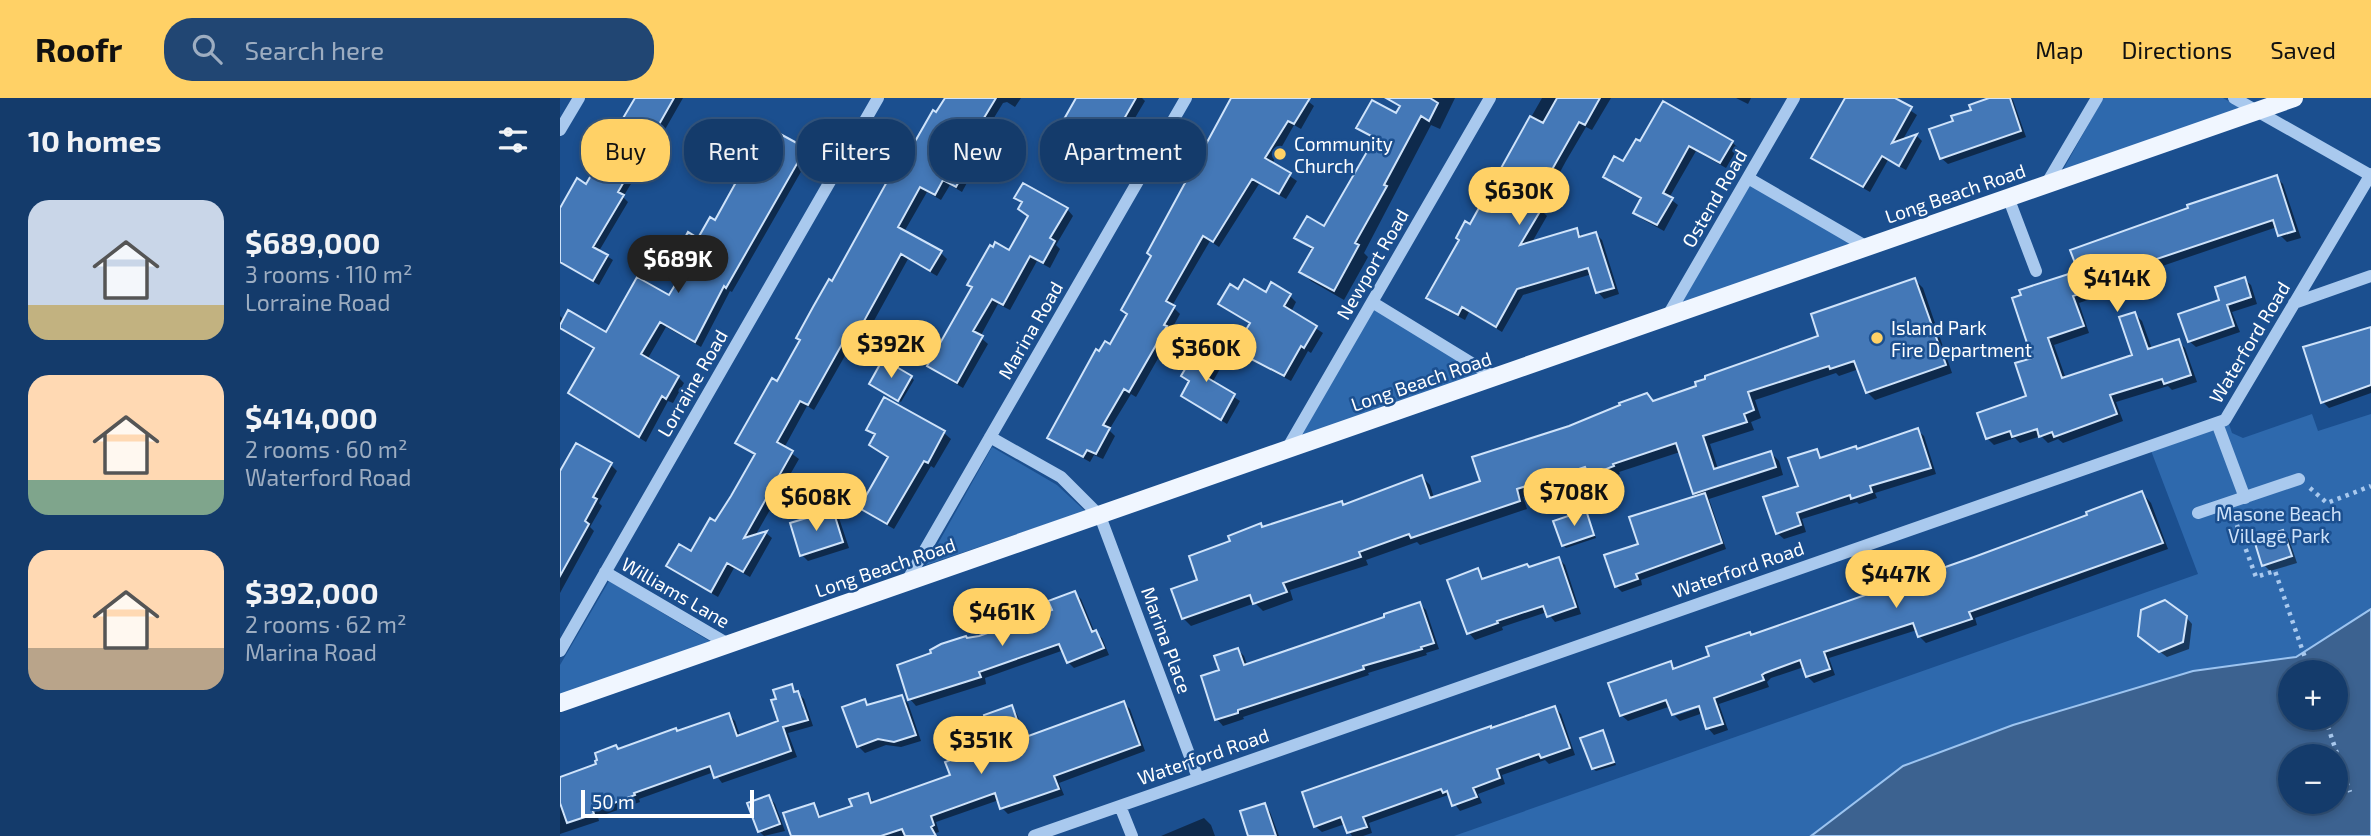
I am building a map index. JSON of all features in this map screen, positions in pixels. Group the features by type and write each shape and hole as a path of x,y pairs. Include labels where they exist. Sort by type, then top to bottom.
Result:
{"main road":[{"name":"Long Beach Road","path":"560,704 2294,98"}],"street":[{"path":"560,130 579,98"},
{"name":"Lorraine Road","path":"560,651 878,98"},
{"name":"Marina Road","path":"907,581 1186,98"},
{"name":"Newport Road","path":"1287,449 1490,98"},
{"name":"Ostend Road","path":"1667,317 1794,98"},
{"path":"2047,183 2097,98"},
{"path":"2234,98 2371,174"},
{"name":"Waterford Road","path":"1034,836 2225,420 2371,174"},
{"path":"1748,178 1867,247"},
{"path":"2008,197 2036,271"},
{"path":"2294,303 2371,276"},
{"path":"1372,302 1496,378"},
{"path":"2217,423 2245,498"},
{"path":"990,437 1061,477 1100,516"},
{"path":"2199,513 2299,479"},
{"name":"Marina Place","path":"1100,516 1198,778"},
{"name":"Williams Lane","path":"606,572 728,644"},
{"path":"1120,806 1132,836"}],"path":[{"path":"2299,479 2327,503 2371,486"},
{"path":"2229,503 2256,577 2275,571 2306,660"},
{"path":"2329,730 2350,792"}],"green space":[{"path":"2103,98 2223,98 2241,108 2063,170"},
{"path":"1750,182 1857,246 1676,309"},
{"path":"1374,308 1484,377 1297,442"},
{"name":"Masone Beach Village Park","path":"2312,414 2318,431 2371,414 2371,609 2297,657 2193,671 2013,725 1903,766 1811,836 1454,836 2198,574 2150,448 2228,421 2232,433 2243,438"},
{"path":"992,447 1057,485 1085,511 926,565"},
{"path":"609,581 711,642 560,697 560,665"}],"shaded area":[{"path":"2371,609 2371,836 1811,836 1903,766 2013,725 2193,671 2296,657"}],"building":[{"path":"635,98 674,98 662,119 623,119"},
{"path":"945,98 996,98 983,119 929,119 929,182 942,182 935,195 920,187 898,227 942,251 930,271 901,254 858,332 851,328 808,405 800,401 777,442 793,451 744,538 767,531 743,572 727,563 711,592 666,566 679,544 691,551 710,518 715,521 731,496 755,454 735,443 772,378 777,381 800,340 796,338 813,307 829,279 832,281 887,182 915,182 915,142 933,110 936,112"},
{"path":"1076,98 1136,98 1124,119 1064,119"},
{"path":"1231,98 1310,98 1294,124 1288,121 1265,158 1291,173 1279,194 1252,179 1213,242 1203,236 1166,301 1175,306 1164,325 1167,326 1129,392 1124,389 1103,425 1110,428 1096,454 1087,450 1083,457 1047,438 1096,349 1099,351 1105,341 1110,344 1127,314 1121,310 1151,256 1147,253 1185,182 1206,182 1206,144"},
{"path":"1386,98 1430,98 1438,103 1429,121 1421,116 1384,185 1387,186 1355,243 1359,245 1334,291 1299,272 1313,248 1294,238 1307,216 1324,226 1375,138 1356,128 1372,100 1396,113 1400,106"},
{"path":"1557,98 1600,98 1585,125 1579,122 1533,203 1542,208 1520,245 1577,228 1579,237 1596,232 1614,288 1596,293 1588,268 1517,289 1496,327 1462,307 1458,315 1426,298 1459,240 1456,238 1465,221 1470,224 1530,116 1543,123"},
{"path":"1845,98 1895,98 1912,107 1892,143 1917,134 1899,166 1882,156 1863,187 1811,158"},
{"path":"1989,98 2010,98 2021,131 1940,159 1929,129 1953,121 1951,116 1971,110 1969,105"},
{"path":"1663,101 1733,141 1720,163 1689,146 1663,193 1673,198 1657,225 1633,213 1641,198 1603,177 1614,156 1623,161 1636,139 1640,141"},
{"path":"783,136 797,143 797,164 726,288 724,286 695,342 660,322 641,354 679,376 666,399 662,396 639,437 568,393 594,348 560,328 560,325 568,310 606,332 637,277 669,295 687,265 674,258 688,232 698,238 710,217 715,220 735,184 731,182 783,182"},
{"path":"2277,175 2295,231 2278,236 2273,220 2118,272 2120,280 2073,296 2084,326 2048,338 2062,378 2132,355 2119,317 2135,312 2148,349 2179,339 2191,375 2164,384 2162,379 2110,395 2117,414 2054,437 2052,432 2039,437 2037,429 2012,437 2010,431 1986,439 1977,413 2026,396 2015,363 2032,358 2012,298 2021,295 2019,290 2078,271 2070,250 2188,208 2187,205"},
{"path":"577,178 586,184 624,182 618,192 624,195 593,247 608,255 593,281 560,262 560,208"},
{"path":"1023,183 1068,208 1050,238 1055,241 1043,263 1030,256 1003,305 992,299 973,331 983,336 957,383 927,366 972,287 967,285 990,245 993,247 995,242 1009,250 1028,216 1018,209 1022,202 1014,198"},
{"path":"2245,277 2251,297 2227,305 2234,326 2188,342 2178,314 2219,300 2215,287"},
{"path":"1915,278 1946,365 1866,393 1854,361 1830,369 1829,366 1748,392 1754,410 1744,414 1747,422 1703,436 1714,469 1771,451 1776,467 1693,494 1676,443 1613,464 1614,466 1589,476 1585,467 1517,489 1520,501 1411,538 1409,534 1359,552 1361,557 1283,583 1287,592 1253,604 1250,595 1182,619 1171,589 1197,580 1189,556 1230,541 1228,536 1261,523 1262,527 1342,501 1343,505 1422,475 1430,498 1480,481 1472,457 1569,426 1647,393 1653,401 1696,386 1695,382 1705,379 1705,376 1818,336 1811,314"},
{"path":"1244,279 1266,292 1271,282 1291,294 1284,306 1317,326 1304,348 1301,346 1284,376 1234,350 1250,323 1218,304 1230,284 1238,289"},
{"path":"2371,327 2371,385 2321,403 2303,347"},
{"path":"1201,342 1220,353 1206,377 1235,394 1221,420 1181,396 1189,381 1181,376"},
{"path":"883,359 912,376 898,401 869,384"},
{"path":"884,397 945,431 928,463 924,461 887,524 859,508 888,457 869,445 875,434 866,430"},
{"path":"1918,428 1931,468 1870,486 1872,492 1851,499 1850,495 1797,513 1801,525 1776,534 1763,497 1798,486 1788,458 1817,449 1820,458 1856,446 1857,449"},
{"path":"576,443 612,463 593,497 597,499 585,521 589,524 560,576 560,471"},
{"path":"2142,491 2163,543 1969,612 1972,619 1918,637 1913,623 1824,652 1830,669 1806,677 1800,660 1765,673 1762,675 1764,680 1714,698 1723,724 1706,729 1699,706 1672,715 1666,700 1620,716 1608,683 1671,661 1673,669 1709,656 1706,647 1750,632 1751,635 1974,557 2087,515 2086,512"},
{"path":"1705,493 1722,543 1636,574 1638,579 1615,587 1604,555 1638,544 1629,517"},
{"path":"833,510 843,542 800,556 790,523"},
{"path":"1586,510 1594,535 1562,546 1553,521"},
{"path":"2283,530 2292,556 2262,566 2254,540"},
{"path":"1559,557 1576,607 1547,617 1543,606 1467,634 1447,580 1478,568 1482,579"},
{"path":"1075,591 1092,632 1096,630 1104,648 1067,663 1059,644 979,672 981,677 908,700 897,665 931,653 930,650 941,644 966,636 979,636 1052,610 1048,601"},
{"path":"2165,600 2187,616 2183,642 2159,652 2138,636 2141,610"},
{"path":"1420,602 1434,643 1215,720 1201,676 1219,670 1214,656 1238,648 1244,665"},
{"path":"792,684 794,692 798,691 808,720 783,727 791,751 714,778 710,766 634,793 635,795 593,811 594,814 567,823 560,803 560,777 596,764 595,753 616,745 618,749 729,713 737,736 778,721 771,700 776,699 773,690"},
{"path":"902,695 916,735 894,742 878,739 857,747 842,707 865,699 867,705"},
{"path":"1124,701 1140,745 1054,776 1059,789 1000,809 995,793 931,816 934,825 931,827 936,836 905,836 902,829 881,836 791,836 783,813 814,803 819,817 852,806 849,799 868,793 871,803 950,775 945,762 994,745 984,715 1012,705 1023,738"},
{"path":"1555,706 1570,748 1541,758 1539,754 1497,769 1500,778 1473,788 1477,797 1452,806 1447,791 1443,793 1441,789 1363,817 1367,827 1347,833 1341,817 1314,827 1302,792"},
{"path":"1603,730 1614,762 1592,769 1580,738"},
{"path":"769,795 780,824 758,832 747,803"},
{"path":"1265,803 1276,836 1248,836 1240,811"}],"place":[{"name":"Community Church","path":"1280,154"},
{"name":"Island Park Fire Department","path":"1877,338"}]}
